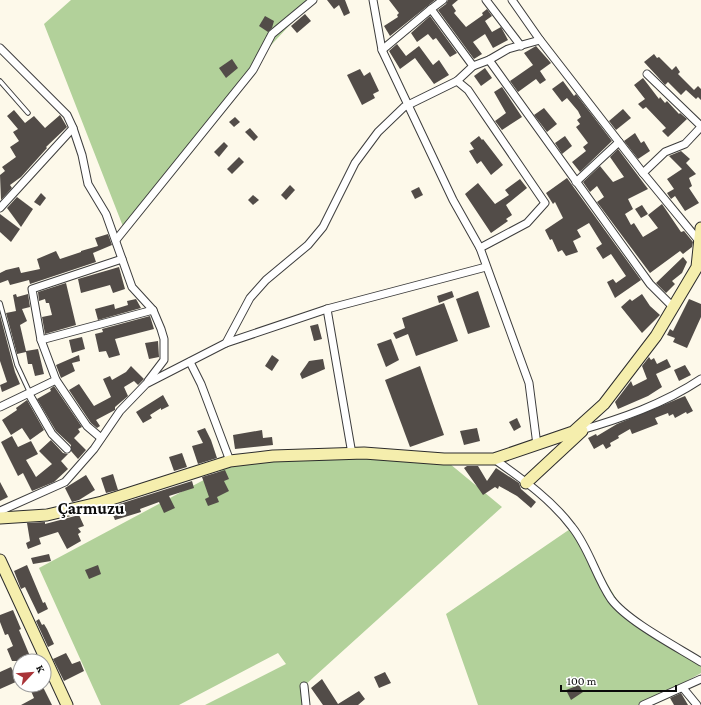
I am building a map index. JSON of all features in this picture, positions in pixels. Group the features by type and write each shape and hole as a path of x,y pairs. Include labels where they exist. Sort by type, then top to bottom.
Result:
{"street":[{"path":"116,240 253,70 272,34 313,0"},
{"path":"373,0 382,50 452,200 480,248 529,383 536,445"},
{"path":"382,50 443,0"},
{"path":"486,0 521,46"},
{"path":"512,0 540,40 643,173 699,241"},
{"path":"431,9 473,66"},
{"path":"226,343 250,298 266,280 308,245 323,227 355,163 378,132 408,106 457,81 473,66 489,60 508,49 540,40"},
{"path":"0,48 67,115 82,155 88,184 106,214 132,287 153,310 164,339 164,355 159,368 120,411 101,438 65,482 0,511"},
{"path":"489,60 650,284 673,308"},
{"path":"643,173 665,152 686,144 701,126 647,74"},
{"path":"457,81 468,90 545,203 527,223 480,248"},
{"path":"1,205 73,128"},
{"path":"576,182 619,142"},
{"path":"526,483 604,404 656,336 673,308 699,272 699,241 701,228"},
{"path":"101,438 87,426 56,380 41,340 32,289 122,259"},
{"path":"146,384 226,343 327,309 486,267"},
{"path":"327,309 352,454"},
{"path":"41,340 153,310"},
{"path":"190,362 201,384 230,461"},
{"path":"0,518 47,515 102,502 230,461 273,456 364,453 444,460 494,459 579,430 609,422 679,394 701,379"},
{"path":"0,407 30,394 56,380"},
{"path":"30,394 52,434 67,449"},
{"path":"494,459 541,493 572,527 612,599 624,613 665,641 701,662"},
{"path":"0,560 67,705"},
{"path":"644,705 701,679"},
{"path":"304,686 306,705"},
{"path":"683,688 697,705"}],"lane":[{"path":"0,82 28,113"},
{"path":"0,303 17,365 30,394"}],"green space":[{"path":"71,0 313,0 260,57 124,229 44,24"},
{"path":"243,459 444,459 502,507 304,686 306,705 205,705 286,664 278,653 179,705 101,705 39,568"},
{"path":"573,527 625,613 701,662 701,673 644,705 478,705 446,614"}],"building":[{"path":"327,0 345,0 350,13 344,16 339,5 334,9"},
{"path":"389,0 435,0 390,36 384,26 398,17 397,15 399,13"},
{"path":"448,0 458,0 452,5 456,11 454,13 466,27 483,15 482,13 487,9 492,16 485,21 492,32 501,27 508,40 493,48 485,34 473,42 482,54 474,59 438,10 446,4"},
{"path":"305,14 311,21 297,33 291,26"},
{"path":"265,16 274,21 272,28 268,32 259,26"},
{"path":"430,16 457,53 450,57 436,38 433,40 428,34 417,42 411,33"},
{"path":"397,44 406,56 419,46 433,65 439,60 449,75 434,84 415,58 400,69 389,51"},
{"path":"536,46 551,63 540,71 546,80 540,84 536,79 518,92 510,81 533,65 524,53"},
{"path":"654,54 672,70 676,66 680,72 678,74 694,90 698,86 701,89 701,100 698,97 696,99 686,90 681,95 668,82 665,85 644,62"},
{"path":"232,59 238,68 226,78 219,68"},
{"path":"485,68 492,78 481,86 474,76"},
{"path":"360,69 364,76 370,72 379,91 373,94 375,98 362,105 347,75"},
{"path":"643,78 659,99 660,97 665,103 667,101 679,114 680,113 687,119 668,137 662,131 666,128 646,107 643,109 638,104 645,99 634,85"},
{"path":"563,81 574,96 576,94 612,141 580,172 572,162 586,151 583,147 588,143 576,127 580,124 577,120 581,117 578,111 567,98 562,102 552,89"},
{"path":"502,87 522,117 502,130 495,121 506,113 494,92"},
{"path":"544,108 557,124 547,132 534,115"},
{"path":"623,109 631,118 616,130 609,121"},
{"path":"14,110 25,123 34,116 45,128 60,115 67,127 46,147 47,148 21,177 10,185 12,188 1,200 0,175 5,171 2,167 16,157 10,147 19,141 13,132 18,129 7,116"},
{"path":"235,117 240,122 234,127 229,122"},
{"path":"250,128 258,137 254,141 245,132"},
{"path":"635,133 641,143 644,141 650,151 638,159 624,141"},
{"path":"479,136 503,165 491,175 481,161 477,164 469,151 474,149 470,143"},
{"path":"565,136 572,146 562,154 555,143"},
{"path":"224,142 228,146 219,157 214,152"},
{"path":"618,149 648,189 628,199 633,209 625,214 631,225 634,223 643,237 658,228 648,215 662,204 681,232 684,231 693,242 692,247 683,254 680,251 650,273 597,202 604,197 597,186 590,192 583,182 600,166 613,182 624,177 610,157"},
{"path":"681,151 690,159 686,163 696,174 689,178 692,186 689,188 699,203 685,211 675,196 671,199 667,193 674,189 667,179 682,169 669,156"},
{"path":"239,157 244,162 232,174 227,169"},
{"path":"567,178 641,280 615,298 607,282 613,279 616,283 626,276 611,254 603,259 596,248 602,244 589,223 577,230 581,237 573,241 578,252 566,256 562,250 558,252 552,239 550,240 545,230 563,218 555,202 553,204 546,193"},
{"path":"520,179 527,188 506,205 512,215 506,219 508,221 491,233 465,194 478,183 495,204 509,195 505,190"},
{"path":"290,185 295,190 286,200 281,195"},
{"path":"419,187 423,195 415,199 411,191"},
{"path":"41,193 46,198 40,206 34,202"},
{"path":"253,195 259,200 253,205 248,200"},
{"path":"17,197 33,209 21,227 7,208"},
{"path":"642,205 648,214 641,218 635,209"},
{"path":"0,214 20,229 11,242 0,232"},
{"path":"108,234 112,245 93,253 96,262 30,284 29,280 10,285 8,280 0,283 0,273 6,270 19,267 21,273 40,269 37,259 56,251 60,259 81,252 98,246 95,238"},
{"path":"683,257 687,262 682,273 672,281 675,284 666,293 656,283"},
{"path":"119,267 125,289 113,293 110,285 81,293 78,279"},
{"path":"66,283 76,325 45,334 42,317 52,315 49,303 46,303 45,299 39,301 38,292"},
{"path":"452,291 454,297 439,303 437,296"},
{"path":"478,291 490,327 468,334 456,299"},
{"path":"16,294 17,297 28,294 30,307 22,309 27,321 20,325 26,351 38,349 44,374 35,376 32,364 28,364 26,352 17,354 6,313 16,311 13,295"},
{"path":"642,294 650,306 660,315 642,333 621,307 630,299 632,301"},
{"path":"136,299 141,308 98,320 95,309 114,304 115,309 128,305 127,301"},
{"path":"689,299 701,304 701,317 687,348 673,342 675,338 667,335 670,329 673,331"},
{"path":"444,303 458,341 416,356 408,334 396,339 393,333 405,328 402,318"},
{"path":"0,315 15,372 20,384 2,392 0,385 7,382 0,361"},
{"path":"150,316 154,329 115,339 120,355 109,358 106,351 99,352 95,334 103,332 102,329"},
{"path":"318,324 322,339 314,341 310,326"},
{"path":"82,337 85,349 72,353 69,340"},
{"path":"391,339 399,360 386,367 377,344"},
{"path":"158,341 159,357 149,359 145,343"},
{"path":"79,355 80,361 72,363 75,371 61,378 56,365"},
{"path":"272,355 279,360 272,371 265,366"},
{"path":"649,357 651,360 654,358 657,364 667,359 671,367 656,374 662,387 648,396 618,409 615,402 631,381 633,386 647,379 642,366"},
{"path":"323,359 325,369 302,379 300,374 309,361"},
{"path":"685,365 691,375 679,381 674,370"},
{"path":"131,366 144,379 138,385 134,381 124,387 128,396 115,407 115,410 96,420 100,426 97,428 91,423 69,390 79,384 94,406 111,397 103,379 110,376 112,380 126,372"},
{"path":"420,366 444,435 410,447 385,380"},
{"path":"54,386 82,427 78,429 80,432 74,438 86,450 78,459 71,451 71,445 56,431 37,399 51,391 50,389"},
{"path":"163,395 169,406 161,410 161,408 150,415 152,418 143,423 136,412"},
{"path":"685,396 693,411 687,414 686,412 675,418 673,414 669,416 668,413 655,418 658,424 632,434 630,429 618,436 619,438 610,443 611,446 606,449 603,444 594,449 588,438 596,434 597,436 617,424"},
{"path":"27,400 44,430 30,440 22,428 11,435 2,420 17,410 16,408"},
{"path":"517,418 521,427 514,431 509,422"},
{"path":"205,428 217,458 198,464 192,446 203,443 197,431"},
{"path":"477,428 480,441 464,445 460,431"},
{"path":"262,430 263,438 272,437 273,445 235,449 233,435"},
{"path":"12,436 18,447 31,441 38,454 26,460 36,477 52,464 39,451 51,440 63,453 68,454 61,461 68,469 54,482 32,491 23,473 18,476 1,442"},
{"path":"182,453 187,467 174,471 169,457"},
{"path":"467,466 478,466 487,481 496,468 519,483 521,489 536,502 531,508 517,496 499,486 498,489 495,487 483,495 464,468"},
{"path":"225,470 229,479 224,481 229,491 217,497 219,502 208,506 205,499 209,497 202,477"},
{"path":"113,474 118,490 106,493 101,478"},
{"path":"86,475 95,490 79,500 72,502 65,488"},
{"path":"192,481 194,488 169,496 175,508 164,513 159,502 140,509 141,512 115,520 110,507"},
{"path":"0,482 8,497 0,501"},
{"path":"79,515 84,526 78,528 81,532 78,534 81,541 67,549 58,532 39,538 41,544 28,549 26,543 30,541 27,523 45,522 45,524"},
{"path":"49,554 51,561 33,564 31,558"},
{"path":"27,565 43,603 45,602 48,609 38,614 25,587 21,589 14,571"},
{"path":"98,565 101,574 89,579 85,570"},
{"path":"13,610 29,653 12,653 12,661 7,649 13,646 8,634 5,635 0,622 0,615"},
{"path":"39,619 42,625 44,624 47,629 54,644 48,647 36,621"},
{"path":"66,653 72,664 80,661 84,671 64,681 53,659"},
{"path":"11,667 12,669 12,684 0,689 0,672"},
{"path":"385,672 391,683 379,688 374,677"},
{"path":"322,679 338,704 359,691 365,699 358,705 323,705 311,688"},
{"path":"579,685 583,692 571,700 566,690"},
{"path":"32,693 46,693 52,705 21,705 34,698"},
{"path":"681,693 688,705 674,705 670,698"}],"district":[{"name":"Çarmuzu","path":"91,508"}]}
